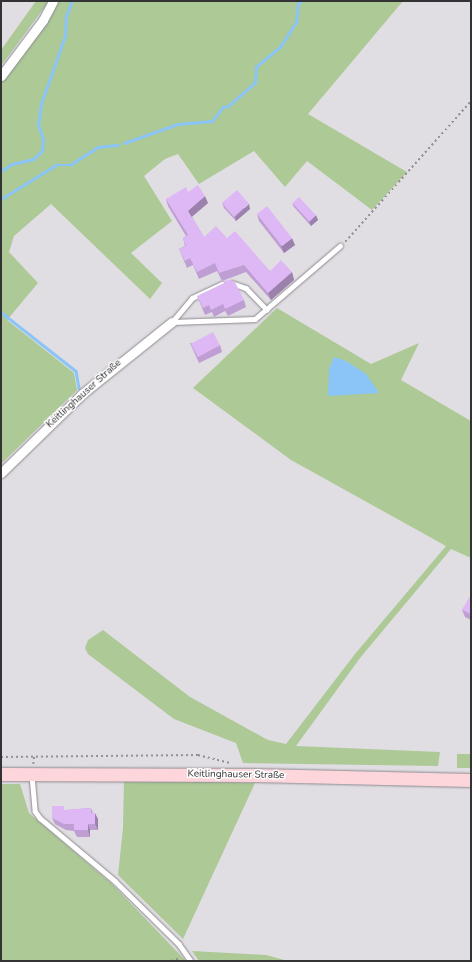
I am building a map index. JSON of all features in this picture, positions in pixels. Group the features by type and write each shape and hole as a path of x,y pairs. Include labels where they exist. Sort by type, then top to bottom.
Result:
{"main road":[{"name":"Keitlinghauser Straße","path":"1,774 32,773 471,780"}],"street":[{"path":"1,76 43,20 54,1"},
{"name":"Keitlinghauser Straße","path":"1,473 82,394 143,342 172,322"}],"lane":[{"path":"172,322 255,319 340,246"},
{"path":"172,322 192,298 224,284 233,283 246,288 267,310"},
{"path":"32,773 35,811 40,818 115,881 179,944 191,961"}],"path":[{"path":"340,246 471,101"},
{"path":"1,756 198,755 232,764"},
{"path":"171,961 187,955"}],"green space":[{"path":"36,1 49,1 1,66 1,50"},
{"path":"58,1 403,1 308,114 407,172 372,210 307,161 285,187 254,151 199,184 178,154 165,159 144,176 172,221 131,253 162,283 150,299 51,204 14,236 9,252 38,283 7,320 74,373 77,390 1,464 1,81 47,20"},
{"path":"277,308 371,364 419,343 401,380 471,421 471,558 451,549 360,658 296,746 440,752 438,766 243,763 236,743 174,719 88,654 85,648 88,640 103,630 190,697 268,740 286,744 355,654 446,546 291,460 193,388"},
{"path":"457,754 471,754 471,768 457,768"},
{"path":"124,780 255,783 183,939 118,875 123,828"},
{"path":"1,784 20,784 29,813 112,884 186,961 1,961"},
{"path":"192,951 266,955 288,961 199,961"}],"water":[{"path":"334,357 346,361 366,374 379,393 328,396 329,369"}],"building":[{"path":"198,185 205,196 188,211 204,237 216,226 227,238 235,231 270,271 281,260 292,272 268,293 244,265 219,273 215,263 197,272 190,258 185,261 179,249 186,246 183,238 188,235 166,199 186,187 188,192"},
{"path":"237,190 249,204 234,217 222,203"},
{"path":"299,197 316,215 309,221 292,203"},
{"path":"267,206 292,238 282,246 257,214"},
{"path":"230,280 235,282 244,300 225,309 223,304 211,310 209,305 203,308 197,296 224,283 223,281"},
{"path":"213,332 220,345 198,357 191,344"},
{"path":"470,596 471,597 471,614 462,610"},
{"path":"52,806 64,806 64,810 91,808 91,813 95,813 95,824 88,824 88,830 74,830 74,824 64,824 52,818"}],"waterway":[{"path":"1,171 12,164 33,159 42,151 43,140 38,125 41,104 65,36 66,16 72,1"},
{"path":"124,143 178,124 212,121 223,107 227,107 255,83 256,67 280,47 296,22 298,4 301,1"},
{"path":"1,199 56,165 70,165 98,147 118,145"},
{"path":"1,312 76,371 79,388"}]}
